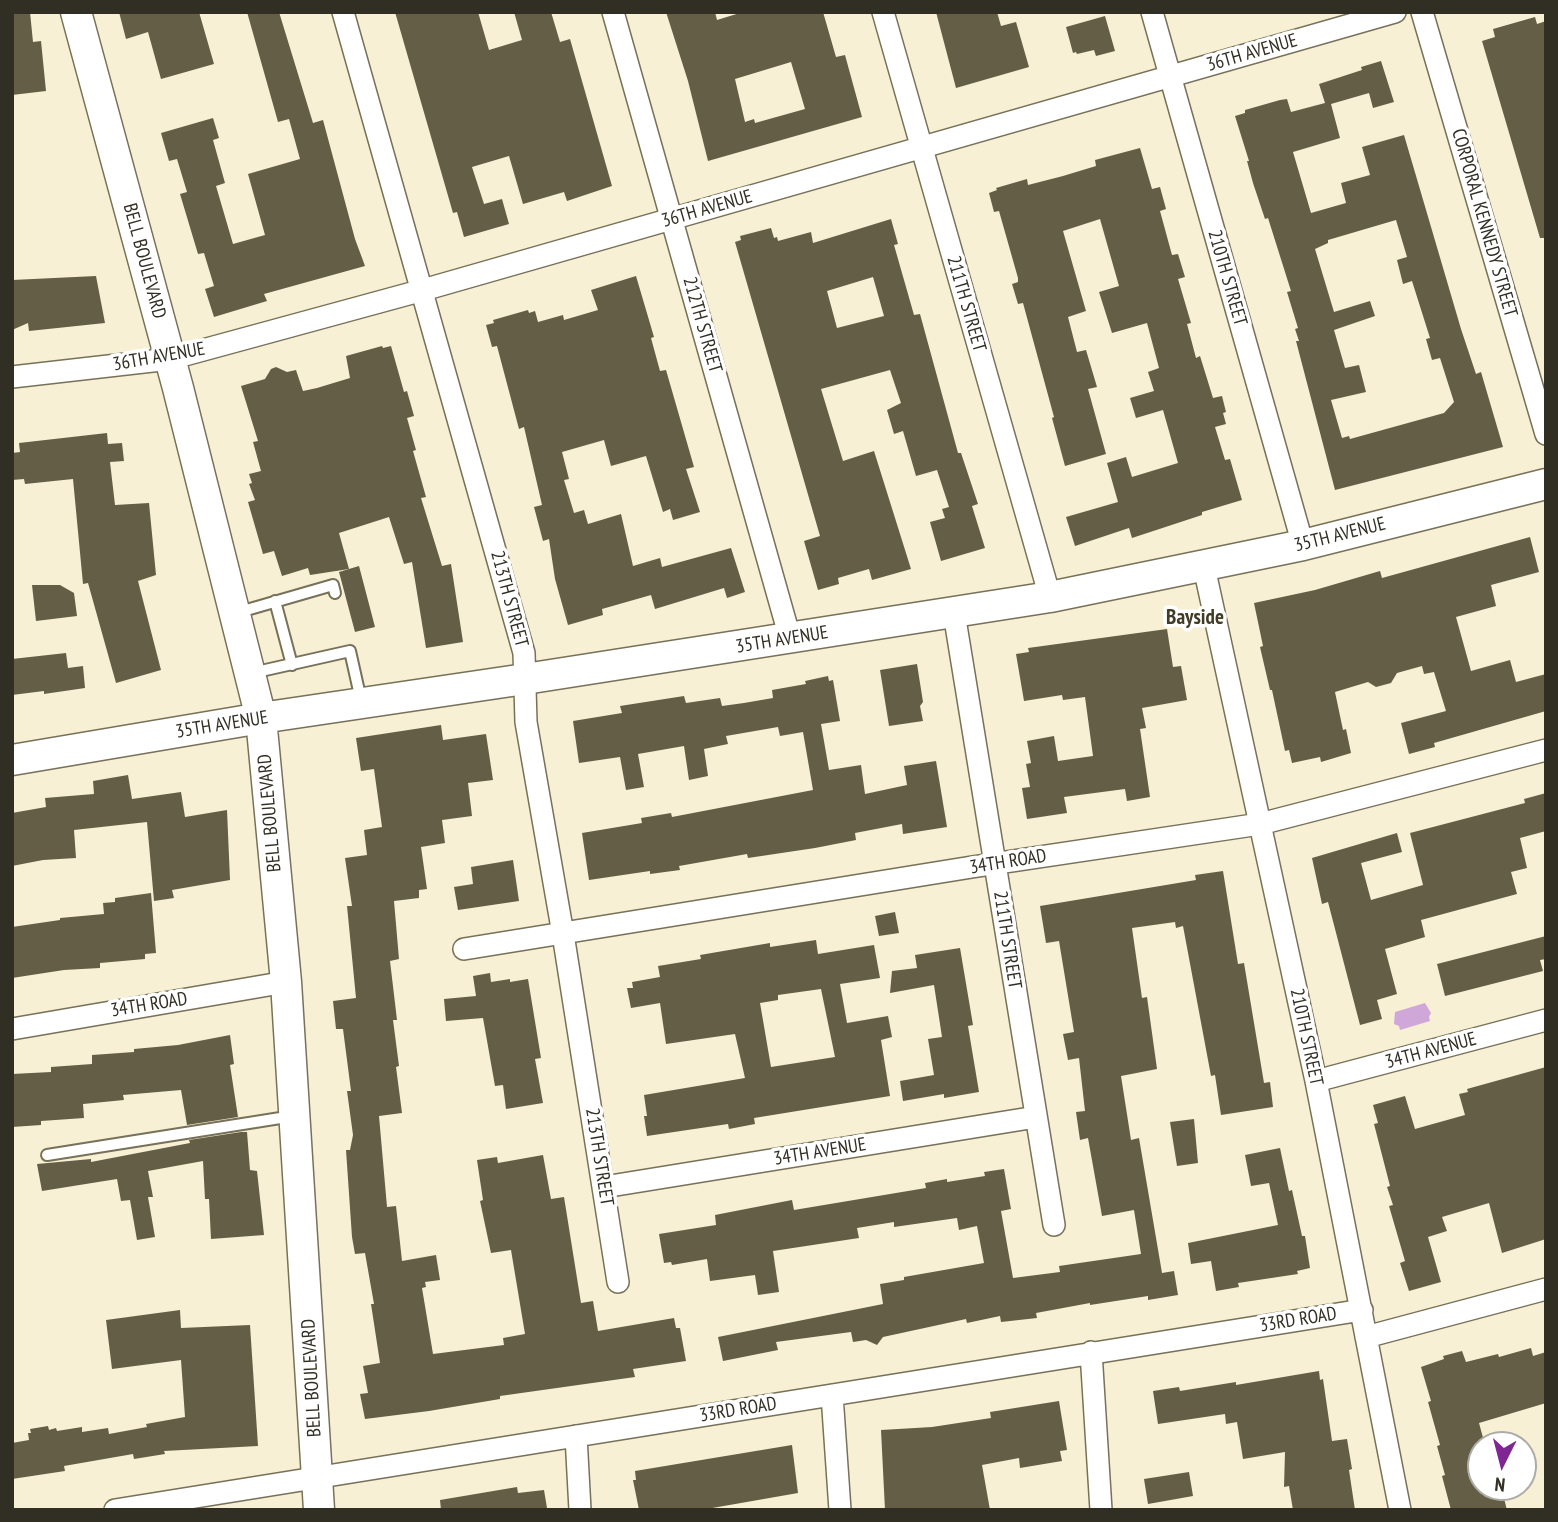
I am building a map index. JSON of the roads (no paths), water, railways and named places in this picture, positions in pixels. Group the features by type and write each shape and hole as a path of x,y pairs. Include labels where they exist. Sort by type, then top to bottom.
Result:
{"street":[{"name":"BELL BOULEVARD","path":"76,12 170,359 261,718 286,982 319,1510"},
{"name":"213TH STREET","path":"343,12 524,653 526,722 563,934 618,1282"},
{"name":"212TH STREET","path":"613,12 790,638"},
{"name":"211TH STREET","path":"883,12 1050,597"},
{"name":"210TH STREET","path":"1152,12 1303,545"},
{"name":"36TH AVENUE","path":"12,377 170,359 423,290 1395,12"},
{"name":"CORPORAL KENNEDY STREET","path":"1422,12 1546,434"},
{"name":"35TH AVENUE","path":"12,760 261,718 1050,597 1303,545 1546,484"},
{"name":"210TH STREET","path":"1203,567 1316,1082 1401,1510"},
{"name":"211TH STREET","path":"954,613 1054,1225"},
{"name":"34TH ROAD","path":"464,949 994,863 1260,824 1546,750"},
{"name":"34TH ROAD","path":"12,1029 286,982"},
{"name":"34TH AVENUE","path":"1316,1082 1546,1020"},
{"name":"34TH AVENUE","path":"604,1187 1036,1117"},
{"path":"1367,1337 1546,1289"},
{"name":"33RD ROAD","path":"115,1510 1362,1310"},
{"path":"1091,1352 1101,1510"},
{"path":"832,1395 840,1510"},
{"path":"576,1436 580,1510"}],"lane":[{"path":"233,614 275,601 307,597 333,585 335,593"},
{"path":"275,601 292,665"},
{"path":"249,673 292,665 322,652 349,645 361,703"},
{"path":"47,1154 294,1115"}],"district":[{"name":"Bayside","path":"1195,618"}]}
